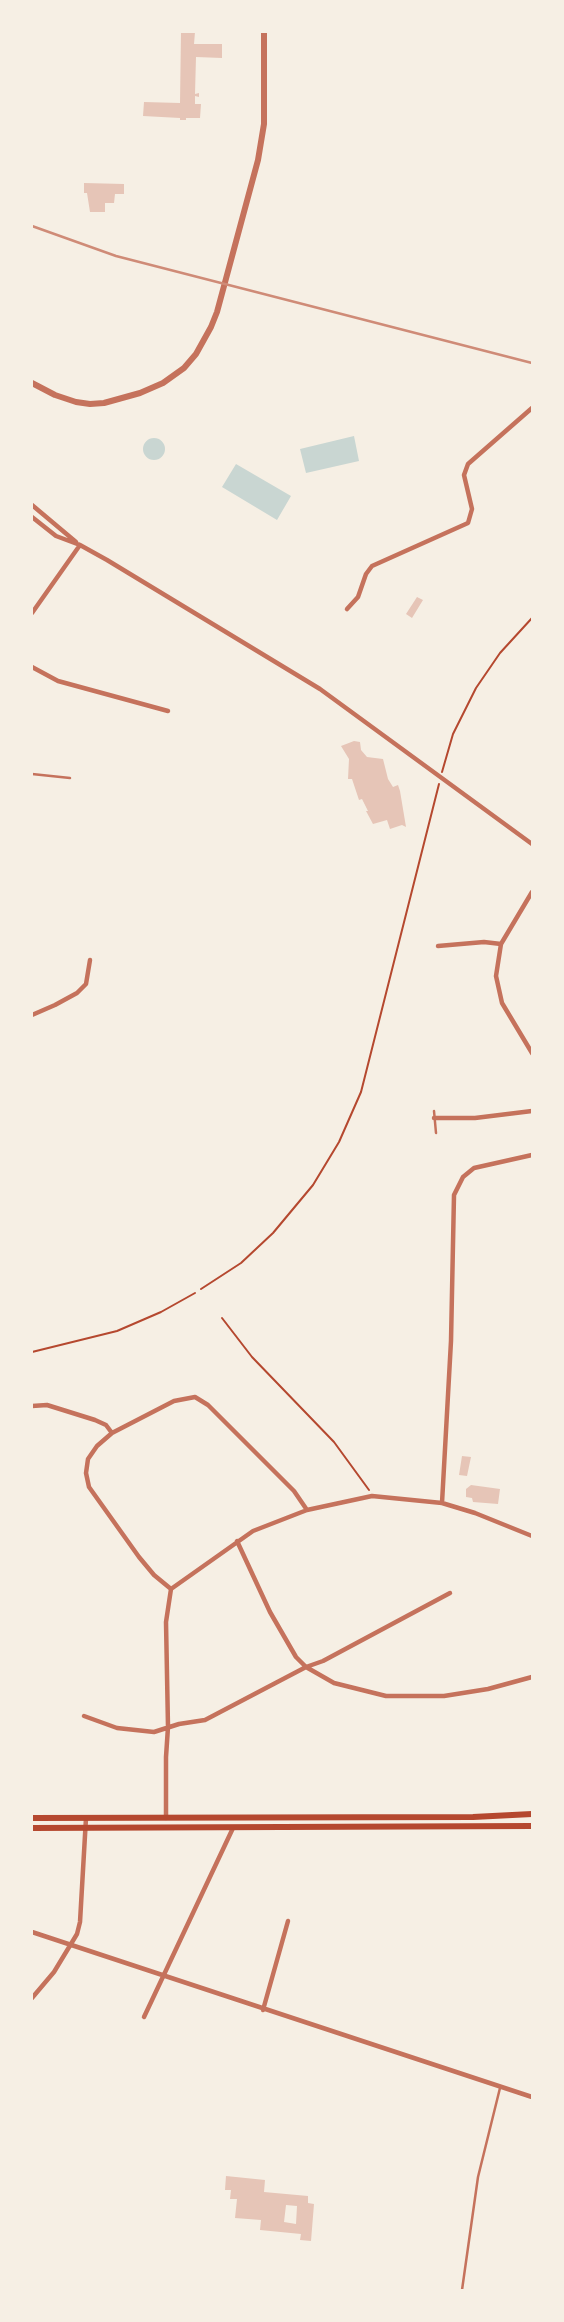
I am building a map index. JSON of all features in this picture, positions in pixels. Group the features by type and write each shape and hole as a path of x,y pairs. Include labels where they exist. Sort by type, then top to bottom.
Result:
{"main road":[{"path":"32,1818 473,1817 533,1814"},
{"path":"32,1828 533,1826"}],"street":[{"path":"32,383 55,395 90,404 104,404 163,383 184,368 196,354 211,327 220,300 258,160 264,124 264,32"},
{"path":"347,609 358,597 366,574 372,566 468,523 472,509 464,475 468,464 533,408"},
{"path":"32,505 80,545 320,689 533,844"},
{"path":"32,517 56,536 80,545"},
{"path":"32,613 80,545"},
{"path":"32,667 58,681 168,711"},
{"path":"533,892 500,944 496,976 505,1010 533,1053"},
{"path":"438,946 484,942 500,944"},
{"path":"32,1014 77,993 86,984 90,960"},
{"path":"434,1118 475,1118 533,1111"},
{"path":"442,1503 451,1341 454,1195 463,1177 474,1168 533,1155"},
{"path":"171,1589 154,1575 139,1557 89,1487 86,1473 88,1459 97,1446 113,1433 174,1401 195,1397 208,1405 294,1490 307,1510"},
{"path":"32,1406 47,1405 95,1420 106,1425 113,1433"},
{"path":"166,1818 166,1622 171,1589 254,1531 307,1510 374,1495 442,1503 533,1536"},
{"path":"237,1541 270,1612 296,1657 306,1667 334,1683 386,1696 444,1696 488,1689 533,1677"},
{"path":"84,1716 117,1728 154,1732 179,1724 193,1724 216,1716 450,1593"},
{"path":"32,1998 72,1945 80,1922 86,1818"},
{"path":"144,2017 233,1828"},
{"path":"264,2010 288,1921"},
{"path":"32,1932 533,2097"}],"lane":[{"path":"32,774 70,778"},
{"path":"433,1111 436,1133"},
{"path":"462,2291 478,2176 500,2087"}],"path":[{"path":"444,765 453,734 476,688 500,653 533,618"},
{"path":"201,1289 241,1263 273,1233 313,1185 339,1142 361,1092 438,788"},
{"path":"32,1352 117,1331 161,1312 195,1293"},
{"path":"222,1318 252,1357 334,1443 374,1495"}],"shaded area":[{"path":"354,436 359,461 306,473 300,449"},
{"path":"150,438 158,438 165,445 165,453 158,460 150,460 143,453 143,445"},
{"path":"236,464 291,496 277,520 222,487"}],"building":[{"path":"181,32 195,32 194,44 222,44 222,58 196,57 195,94 199,93 199,97 195,96 195,104 201,104 200,118 180,120 143,116 144,102 180,103"},
{"path":"84,183 124,184 124,194 115,194 114,203 105,203 105,212 90,212"},
{"path":"417,597 423,600 412,618 406,614"},
{"path":"354,741 360,742 361,750 367,757 383,759 388,779 393,787 398,785 406,827 402,825 390,829 387,820 373,824 362,799 359,800 352,779 348,779 349,759 341,746"},
{"path":"462,1456 471,1457 467,1476 459,1475"},
{"path":"471,1485 500,1489 498,1504 473,1502 472,1498 466,1497 466,1489"},
{"path":"226,2176 265,2180 264,2192 308,2196 308,2203 314,2204 311,2241 300,2240 301,2234 260,2230 261,2220 235,2218 237,2199 230,2199 231,2190 225,2190","holes":["286,2205 297,2206 296,2224 284,2222"]}],"railway":[{"path":"32,226 116,256 532,363"}]}
